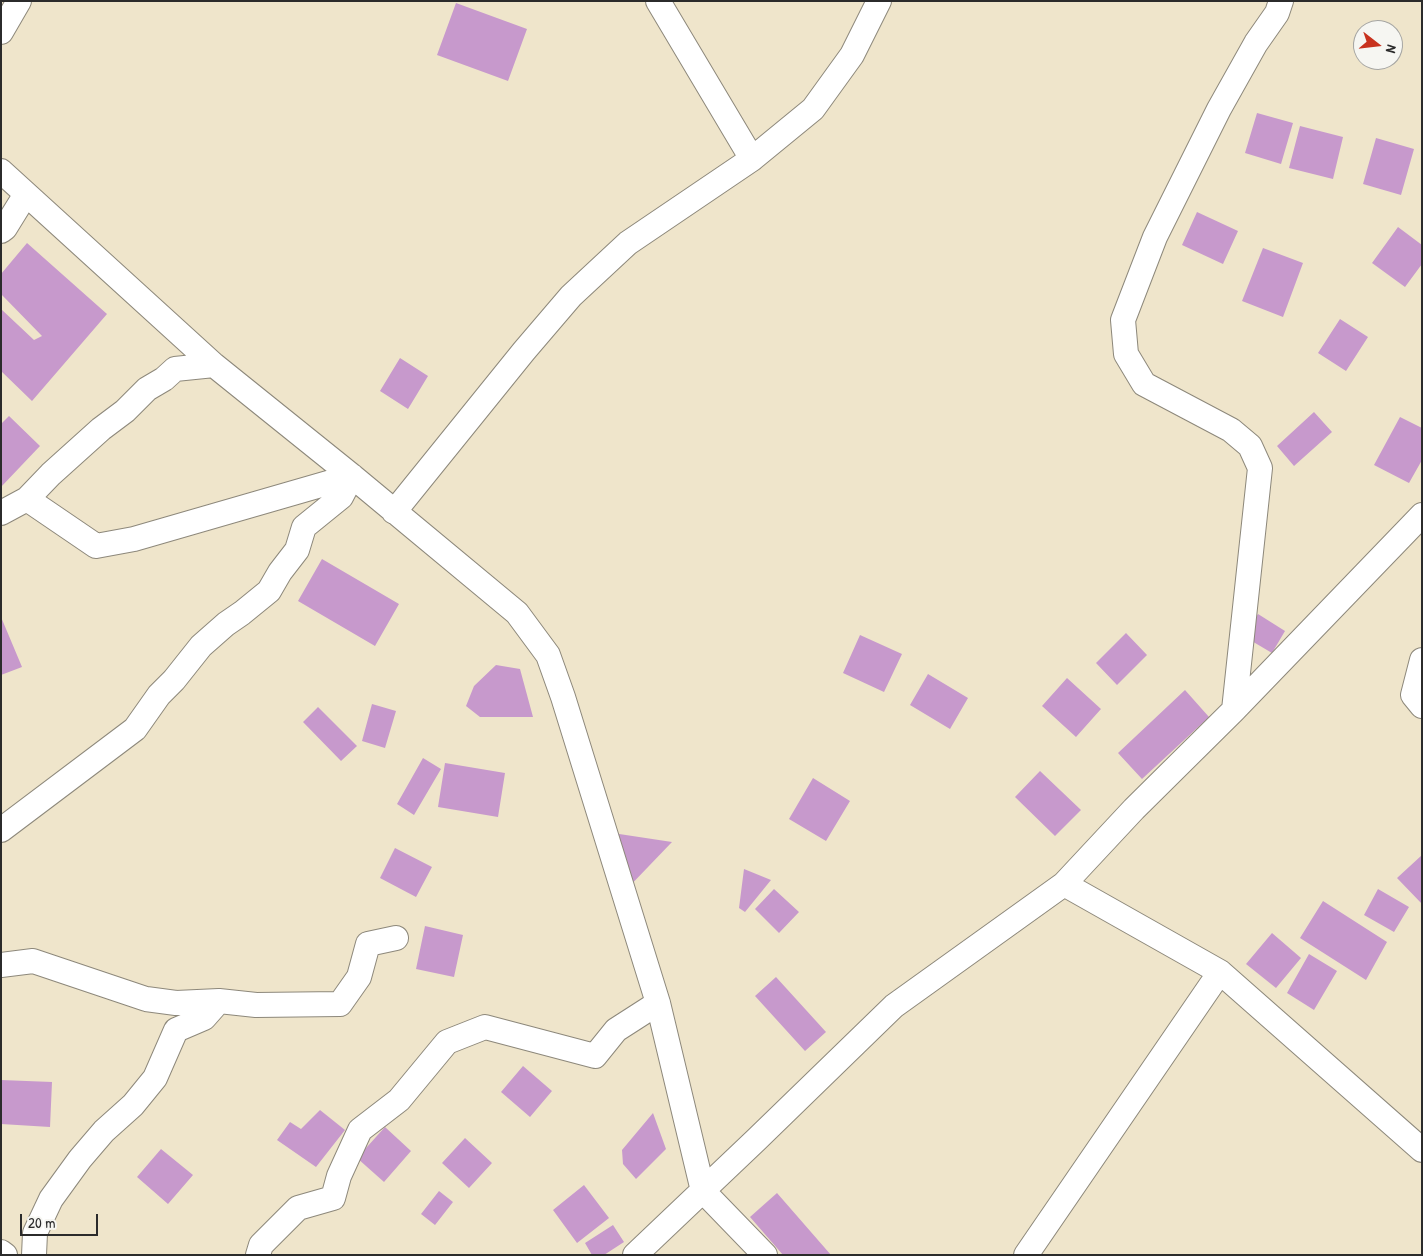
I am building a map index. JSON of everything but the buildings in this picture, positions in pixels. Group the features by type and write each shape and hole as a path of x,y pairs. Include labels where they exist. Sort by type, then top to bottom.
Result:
{"street":[{"path":"1,32 20,1"},
{"path":"658,1 752,159"},
{"path":"394,512 571,296 628,243 752,159 813,109 852,55 879,1"},
{"path":"1234,710 1260,468 1250,446 1231,430 1144,384 1126,354 1123,320 1155,237 1219,108 1256,43 1277,13 1280,1"},
{"path":"1,171 214,365 352,476 517,613 548,655 563,697 658,1003 703,1191 765,1255"},
{"path":"1,231 5,228 26,194"},
{"path":"1,513 27,498 101,429 125,411 146,389 164,379 175,369 214,365"},
{"path":"27,498 96,546 134,539 352,476"},
{"path":"1,830 135,729 159,695 201,646 269,591 280,572 298,550 304,527 341,497 352,476"},
{"path":"635,1255 894,1006 1064,884 1134,809 1234,710 1422,515"},
{"path":"1422,660 1413,695 1422,706"},
{"path":"1064,884 1220,972 1419,1141"},
{"path":"1,965 34,961 146,999 176,1003 219,1001 256,1005 340,1004 359,977 368,944 396,938"},
{"path":"1026,1255 1220,972"},
{"path":"34,1255 35,1232 51,1199 80,1159 104,1131 133,1105 154,1078 176,1030 204,1018 219,1001"},
{"path":"258,1255 261,1245 298,1208 332,1198 339,1176 360,1130 399,1100 447,1042 485,1027 595,1056 616,1030 658,1003"},
{"path":"1,1252 5,1255"}]}
